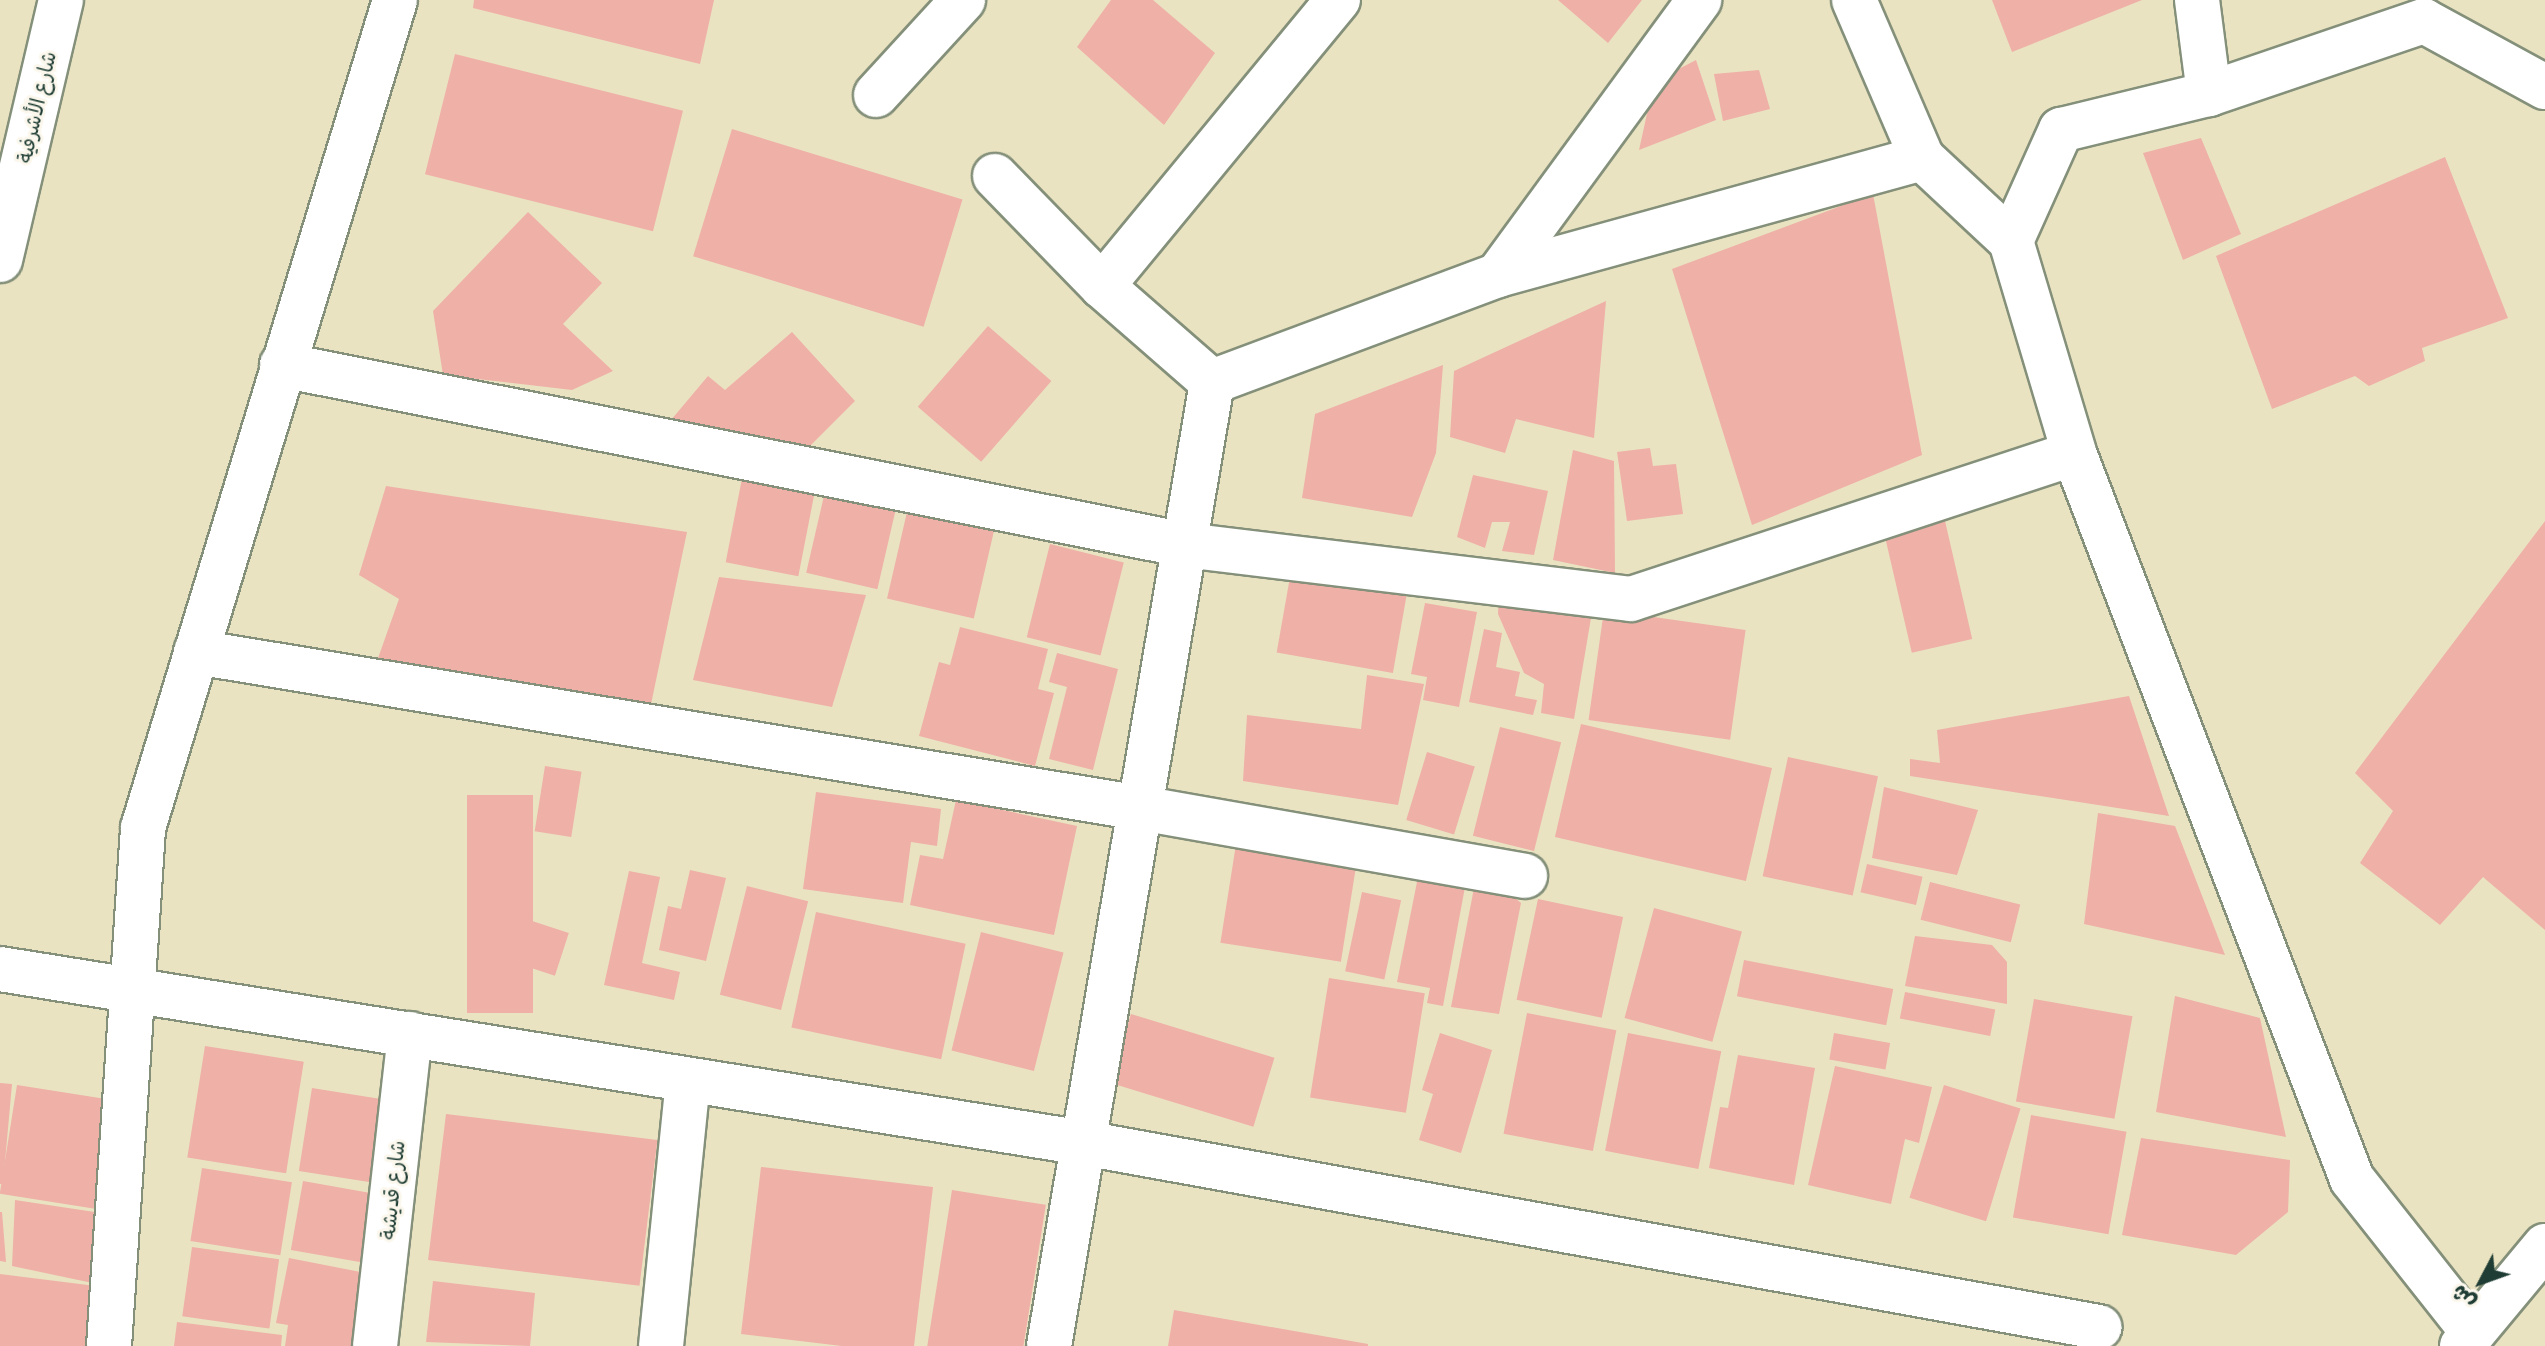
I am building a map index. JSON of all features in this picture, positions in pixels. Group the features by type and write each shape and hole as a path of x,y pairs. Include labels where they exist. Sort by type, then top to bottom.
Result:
{"street":[{"name":"شارع الأشرفية","path":"0,260 61,0"},
{"path":"109,1346 135,991 143,828 395,0"},
{"path":"876,95 963,0"},
{"path":"1102,286 1338,0"},
{"path":"1498,275 1699,0"},
{"path":"1854,0 1922,158 2011,241 2074,453 2352,1179 2468,1339 2545,1246"},
{"path":"2197,0 2209,94"},
{"path":"2011,241 2061,130 2209,94 2426,11 2545,87"},
{"path":"1212,382 1498,275 1922,158"},
{"path":"995,176 1102,286 1212,382"},
{"path":"282,365 1185,545 1631,599 2074,453"},
{"path":"1049,1346 1212,382"},
{"path":"196,652 1140,808 1525,876"},
{"path":"0,969 1084,1143 2099,1327"},
{"name":"شارع قديشة","path":"375,1346 410,1034"},
{"path":"661,1346 688,1080"}],"building":[{"path":"474,0 714,0 700,64 473,8"},
{"path":"1111,0 1153,0 1215,53 1164,125 1077,47"},
{"path":"1558,0 1642,0 1608,43"},
{"path":"1992,0 2142,0 2012,52"},
{"path":"455,54 683,111 653,231 425,174"},
{"path":"1696,60 1716,120 1639,150 1654,82"},
{"path":"1759,70 1770,109 1723,121 1714,74"},
{"path":"732,129 962,199 924,327 693,256"},
{"path":"2201,138 2241,234 2183,260 2143,153"},
{"path":"2445,157 2508,318 2422,348 2425,361 2369,386 2355,376 2272,409 2216,256"},
{"path":"1873,194 1922,455 1752,525 1672,269"},
{"path":"528,212 602,283 563,324 613,371 572,390 443,375 433,311"},
{"path":"1606,301 1594,438 1516,419 1505,453 1450,437 1454,371"},
{"path":"988,326 1051,381 981,462 918,407"},
{"path":"792,332 855,401 804,452 671,420 708,376 725,390"},
{"path":"1443,365 1436,453 1412,517 1302,498 1315,414"},
{"path":"1650,448 1653,466 1676,464 1683,514 1627,521 1617,452"},
{"path":"1573,450 1614,461 1615,573 1553,560"},
{"path":"744,468 817,482 798,576 726,562"},
{"path":"1473,475 1548,491 1534,555 1502,551 1510,522 1492,522 1485,548 1457,537"},
{"path":"386,486 687,532 650,709 377,661 399,599 359,575"},
{"path":"826,487 897,503 877,589 806,573"},
{"path":"910,499 997,519 974,618 887,598"},
{"path":"1945,521 1972,639 1912,653 1885,535"},
{"path":"2545,521 2545,930 2483,877 2440,925 2360,863 2393,811 2355,773"},
{"path":"1050,544 1124,562 1101,656 1027,637"},
{"path":"1293,560 1409,580 1393,673 1277,653"},
{"path":"719,577 866,595 832,707 693,680"},
{"path":"1499,592 1593,606 1574,719 1541,713 1544,684 1524,673 1498,614"},
{"path":"1425,603 1477,612 1459,707 1423,700 1427,677 1411,674"},
{"path":"1604,610 1746,630 1730,740 1589,720"},
{"path":"960,627 1048,649 1038,689 1054,693 1035,766 919,736 939,662 950,665"},
{"path":"1484,629 1502,633 1496,667 1520,672 1515,696 1537,700 1533,715 1469,702"},
{"path":"1057,653 1118,669 1093,770 1049,759 1067,687 1049,682"},
{"path":"1367,675 1424,684 1398,805 1243,781 1247,715 1361,729"},
{"path":"2129,696 2169,816 1910,776 1910,759 1940,763 1937,730"},
{"path":"1581,724 1772,768 1746,881 1555,837"},
{"path":"1500,727 1561,742 1534,851 1473,836"},
{"path":"1427,752 1475,767 1454,835 1406,820"},
{"path":"1788,757 1878,776 1853,895 1763,876"},
{"path":"545,766 582,772 571,837 535,831"},
{"path":"1884,787 1978,810 1957,875 1872,858"},
{"path":"816,792 941,809 937,846 911,842 903,903 803,889"},
{"path":"467,795 533,795 533,1013 467,1013"},
{"path":"956,800 1077,826 1054,935 910,905 920,855 943,859"},
{"path":"2098,813 2175,826 2225,955 2084,924"},
{"path":"1237,838 1357,857 1341,962 1220,943"},
{"path":"1867,864 1923,877 1916,905 1860,892"},
{"path":"690,870 726,878 706,961 659,950 668,906 681,909"},
{"path":"629,871 660,877 642,963 680,972 674,1000 604,985"},
{"path":"1418,877 1465,887 1443,1006 1427,1003 1430,988 1397,982"},
{"path":"1930,882 2020,904 2011,942 1921,920"},
{"path":"747,886 808,901 781,1010 720,995"},
{"path":"1502,887 1521,903 1499,1014 1451,1007 1474,888"},
{"path":"1362,892 1401,900 1384,980 1345,971"},
{"path":"1538,899 1623,917 1602,1018 1517,1000"},
{"path":"1654,908 1742,932 1712,1042 1624,1018"},
{"path":"816,912 966,944 941,1059 791,1027"},
{"path":"526,919 569,933 555,976 512,962"},
{"path":"981,932 1063,953 1034,1071 951,1050"},
{"path":"1915,936 1992,945 2007,962 2007,1004 1905,986"},
{"path":"1744,960 1893,989 1886,1025 1737,996"},
{"path":"1329,978 1425,993 1406,1113 1310,1098"},
{"path":"1905,992 1995,1010 1990,1036 1900,1019"},
{"path":"2175,996 2260,1018 2286,1137 2156,1112"},
{"path":"2034,999 2132,1016 2114,1119 2016,1101"},
{"path":"1527,1013 1616,1030 1593,1151 1504,1134"},
{"path":"1131,1014 1274,1058 1253,1127 1110,1083"},
{"path":"1440,1033 1492,1050 1461,1153 1419,1140 1433,1094 1422,1090"},
{"path":"1628,1033 1721,1051 1698,1169 1605,1151"},
{"path":"1834,1033 1890,1043 1885,1069 1829,1060"},
{"path":"205,1046 304,1062 286,1173 187,1158"},
{"path":"1738,1055 1815,1068 1794,1185 1709,1168 1720,1107 1728,1108"},
{"path":"1835,1066 1932,1087 1919,1143 1905,1139 1891,1204 1808,1185"},
{"path":"0,1083 12,1084 3,1184 0,1184"},
{"path":"17,1085 114,1100 97,1209 0,1194"},
{"path":"1944,1085 2021,1108 1986,1221 1910,1198"},
{"path":"312,1088 395,1101 382,1184 299,1171"},
{"path":"446,1114 657,1140 639,1286 428,1260"},
{"path":"2031,1115 2127,1132 2108,1234 2013,1217"},
{"path":"2141,1138 2290,1160 2288,1212 2236,1255 2122,1235"},
{"path":"761,1167 933,1187 914,1346 842,1346 741,1334"},
{"path":"202,1168 292,1182 280,1255 190,1241"},
{"path":"303,1181 372,1193 360,1262 291,1250"},
{"path":"952,1190 1046,1205 1023,1346 927,1346"},
{"path":"15,1200 108,1214 102,1285 12,1266"},
{"path":"2,1212 6,1262 0,1261"},
{"path":"192,1247 279,1259 269,1329 182,1316"},
{"path":"289,1258 381,1276 368,1346 285,1346 288,1325 276,1323"},
{"path":"0,1274 96,1286 99,1346 0,1346"},
{"path":"433,1281 535,1293 530,1346 426,1342"},
{"path":"1174,1310 1368,1344 1368,1346 1168,1346"},
{"path":"177,1322 282,1335 281,1346 174,1346"}]}
